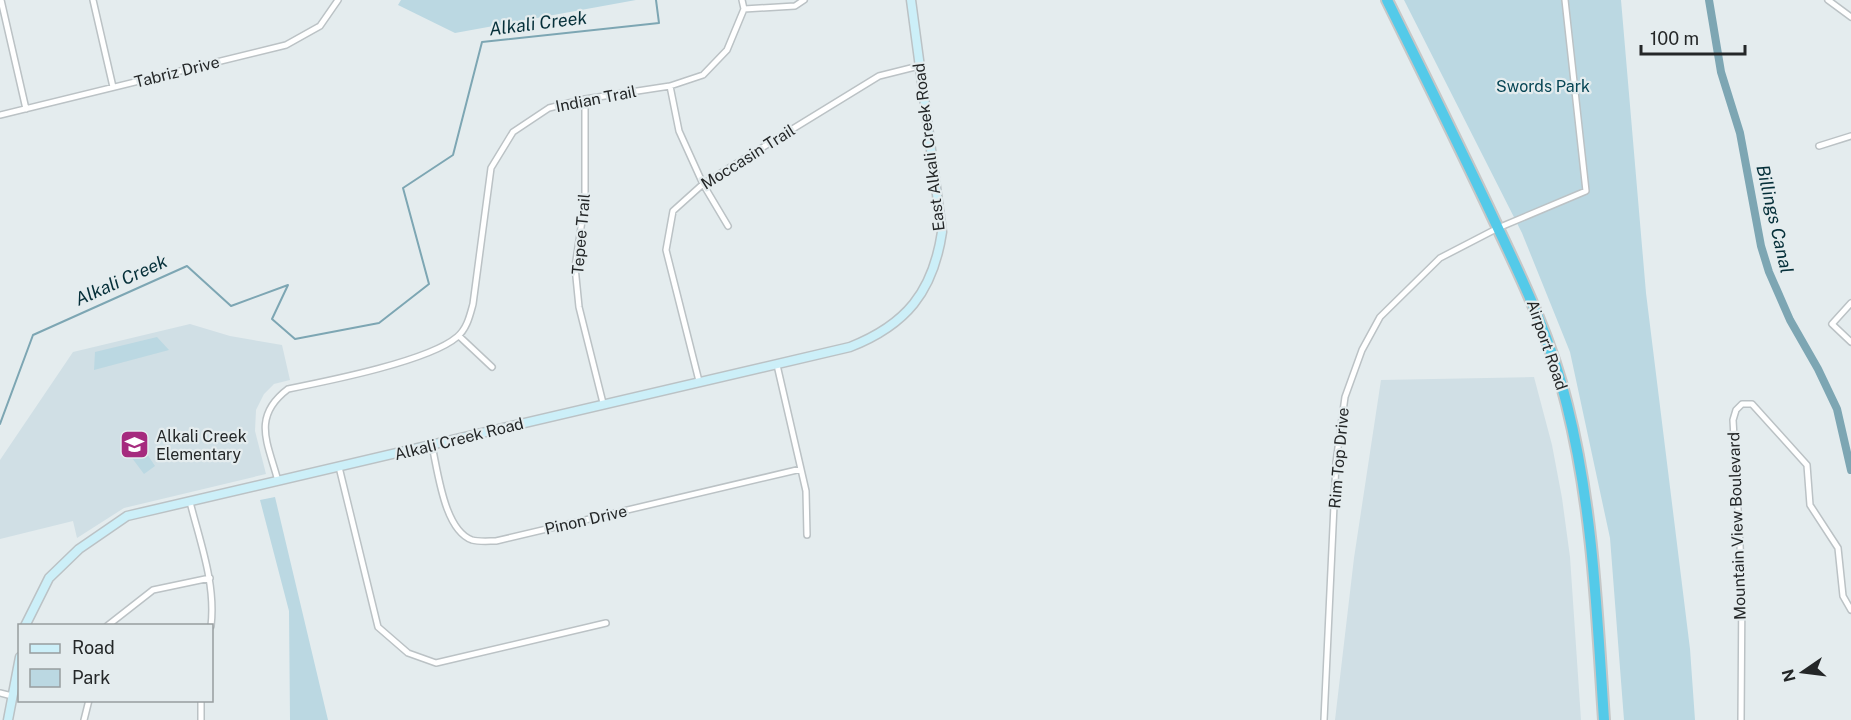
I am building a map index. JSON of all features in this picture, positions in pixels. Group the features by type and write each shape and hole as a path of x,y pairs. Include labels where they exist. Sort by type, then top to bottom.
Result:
{"highway":[{"name":"Airport Road","path":"1387,0 1521,273 1552,354 1568,406 1587,512 1594,567 1604,720"}],"street":[{"path":"1,0 26,109"},
{"path":"93,0 114,87"},
{"name":"Tabriz Drive","path":"0,115 286,45 320,26 338,0"},
{"path":"742,0 744,9 795,6 804,0"},
{"name":"East Alkali Creek Road","path":"911,0 942,232 934,267 922,292"},
{"name":"Rim Top Drive","path":"1324,720 1336,462 1345,397 1362,350 1380,317 1440,258 1498,228 1586,190 1565,0"},
{"path":"1828,0 1851,17"},
{"name":"Indian Trail","path":"459,336 468,320 472,304 491,168 513,132 549,108 585,99 670,86 703,75 727,50 744,9"},
{"name":"Moccasin Trail","path":"699,381 666,250 673,211 703,184 879,76 920,66"},
{"path":"670,86 680,131 703,184 728,226"},
{"name":"Tepee Trail","path":"585,99 585,201 574,267 579,307 603,403"},
{"path":"1819,146 1851,136"},
{"name":"Alkali Creek Road","path":"27,624 49,578 79,549 127,516 850,346 874,337 895,324 922,292"},
{"path":"1851,303 1832,324 1851,342"},
{"path":"278,481 265,430 267,411 288,389 411,359 436,350 459,336 492,367"},
{"path":"777,365 806,491 807,536"},
{"name":"Mountain View Boulevard","path":"1741,720 1742,581 1733,420 1736,410 1742,404 1752,404 1807,465 1810,506 1838,548 1843,596 1851,610"},
{"name":"Pinon Drive","path":"432,446 446,509 458,529 472,539 496,541 801,469"},
{"path":"339,467 378,627 408,653 436,663 606,623"},
{"path":"190,502 210,578 213,608 211,624"},
{"path":"110,624 153,590 210,578"},
{"path":"8,720 18,667"},
{"path":"0,693 12,696"},
{"path":"84,720 88,702"},
{"path":"201,702 201,720"}],"shaded area":[{"name":"Alkali Creek Elementary","path":"190,324 230,336 282,345 290,380 274,384 264,394 256,410 255,431 266,474 124,508 77,538 73,521 0,539 0,460 73,352"},
{"path":"1534,377 1552,445 1562,498 1570,557 1581,720 1335,720 1354,558 1381,380"}],"green space":[{"path":"401,0 636,0 455,33 398,5"},
{"name":"Swords Park","path":"1404,0 1621,0 1646,293 1690,649 1695,720 1624,720 1610,538 1570,352 1522,233"},
{"path":"157,337 169,350 94,370 95,352"},
{"path":"141,445 155,466 144,474 129,454"},
{"path":"275,497 328,720 290,720 289,611 260,500"}],"waterway":[{"name":"Alkali Creek","path":"0,424 33,335 187,266 231,306 288,285 272,319 295,339 379,323 429,284 403,188 453,155 482,42 659,23 656,0"},
{"name":"Billings Canal","path":"1709,0 1721,72 1740,133 1761,246 1769,272 1790,320 1818,369 1837,409 1851,470"}],"place":[{"name":"Alkali Creek Elementary","path":"135,445"}]}
